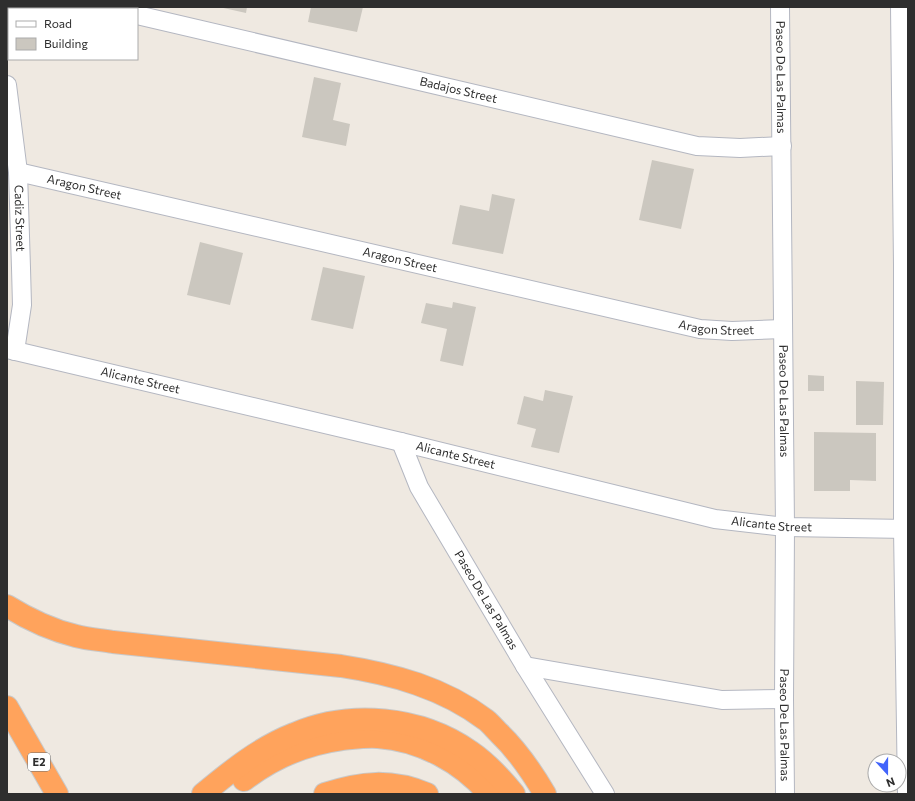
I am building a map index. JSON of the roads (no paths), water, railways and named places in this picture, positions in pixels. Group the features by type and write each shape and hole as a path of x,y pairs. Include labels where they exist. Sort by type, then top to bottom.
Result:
{"highway":[{"path":"7,606 36,622 76,636 121,643 341,666 368,670 408,680 444,695 468,708 487,721 517,752 545,794"},
{"name":"E2","path":"7,707 57,794"},
{"path":"203,794 233,769 266,747 294,734 316,726 336,722 378,720 412,726 437,734 455,742 471,752 487,765 503,780 514,794"},
{"path":"226,794 260,768 299,749 333,741 377,737 406,742 428,749 440,755 462,769 489,794"},
{"path":"325,794 350,786 367,784 403,786 427,794"}],"street":[{"name":"Paseo De Las Palmas","path":"780,7 785,527 785,794"},
{"path":"900,7 906,794"},
{"name":"Badajos Street","path":"138,15 697,146 740,148 782,146"},
{"name":"Cadiz Street","path":"7,85 18,172 22,305 11,350"},
{"name":"Aragon Street","path":"18,172 700,329 732,331 783,329"},
{"name":"Alicante Street","path":"11,350 402,442 715,519 785,527 905,529"},
{"name":"Paseo De Las Palmas","path":"402,442 419,487 525,666 605,794"},
{"path":"525,666 722,700 784,699"}]}
